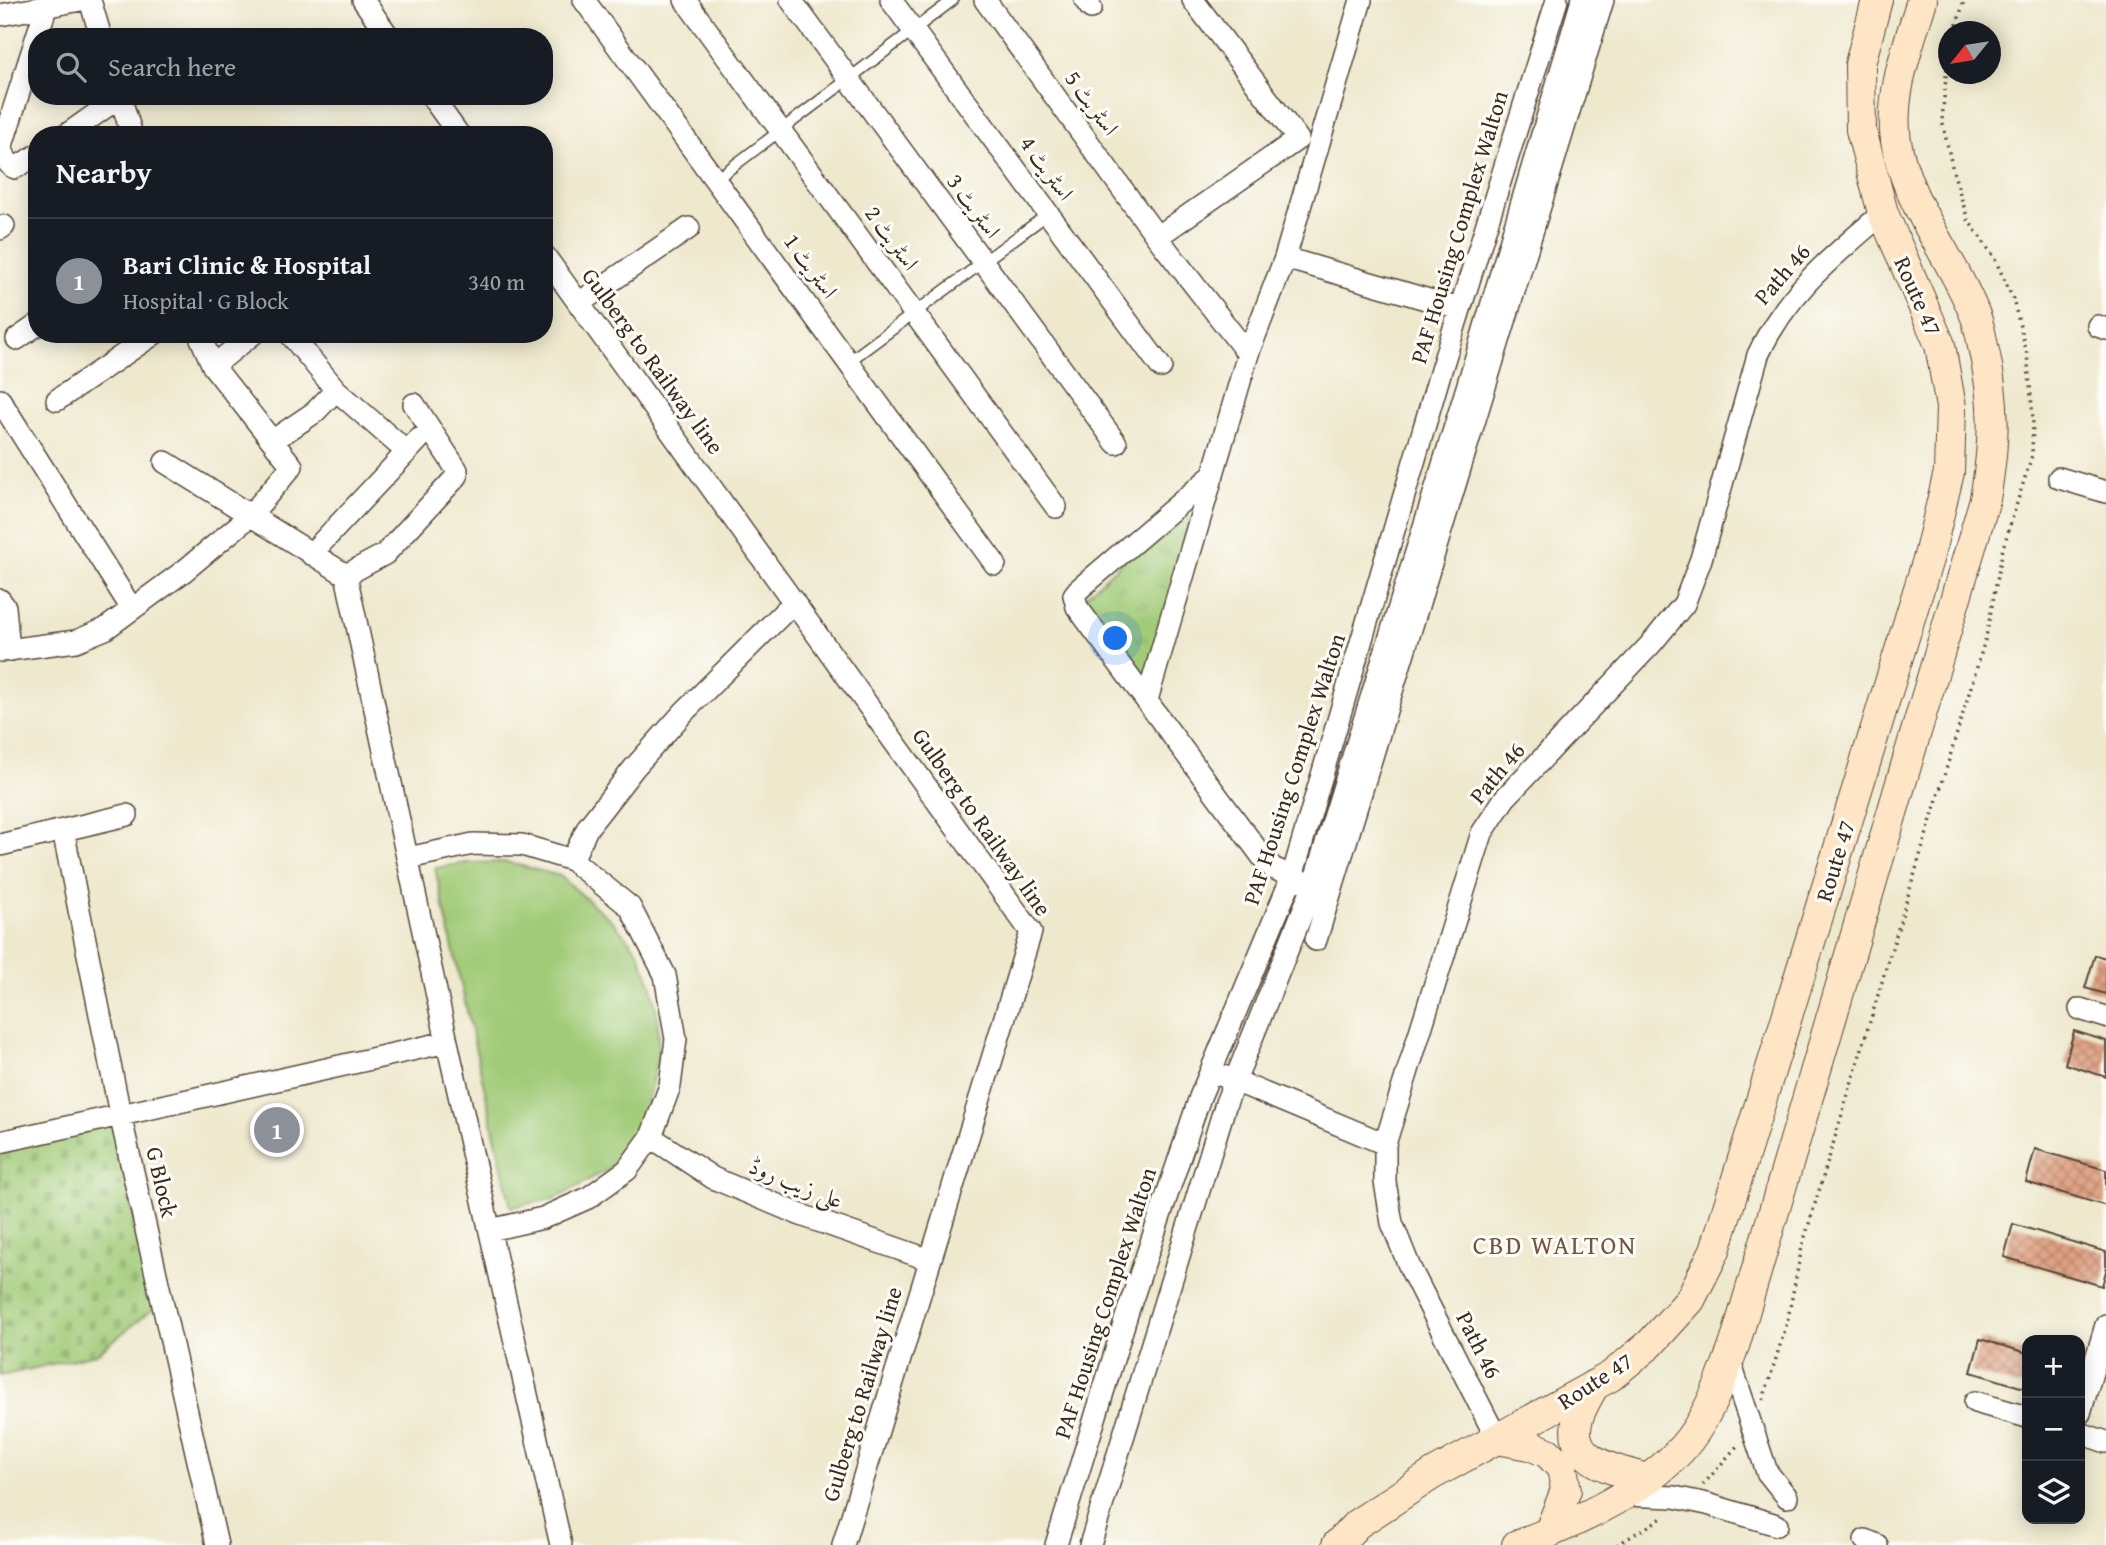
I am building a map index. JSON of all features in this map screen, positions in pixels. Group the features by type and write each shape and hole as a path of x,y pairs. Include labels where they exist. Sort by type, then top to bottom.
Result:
{"street":[{"path":"0,15 81,0"},
{"path":"90,0 98,28"},
{"path":"363,0 383,28"},
{"name":"اسٹریٹ 1","path":"584,0 995,564"},
{"name":"اسٹریٹ 2","path":"685,0 1056,507"},
{"name":"اسٹریٹ 3","path":"791,0 1116,443"},
{"name":"اسٹریٹ 4","path":"891,0 1161,367"},
{"name":"اسٹریٹ 5","path":"985,0 1157,237 1248,354"},
{"path":"1194,0 1307,143"},
{"path":"1147,700 1248,354 1285,258 1307,143 1361,0"},
{"name":"PAF Housing Complex Walton","path":"1056,1545 1128,1311 1211,1070 1292,877 1460,309 1557,0"},
{"path":"1316,940 1322,888 1582,0"},
{"path":"1090,1545 1222,1115 1234,1082 1322,888 1603,0"},
{"name":"Route 47","path":"1336,1545 1357,1524 1422,1481 1611,1376 1650,1344 1690,1300 1715,1250 1932,544 1949,472 1951,407 1940,345 1883,214 1861,130 1860,64 1877,0"},
{"name":"Route 47","path":"1517,1545 1549,1533 1648,1479 1689,1440 1718,1391 1985,499 1993,451 1993,402 1976,316 1913,193 1896,141 1895,103 1922,0"},
{"path":"40,28 46,8"},
{"path":"28,64 2,150 15,169 28,161"},
{"path":"79,126 109,105"},
{"path":"123,105 129,126"},
{"path":"437,105 453,126"},
{"path":"1157,237 1307,143"},
{"name":"Path 46","path":"1497,1439 1410,1268 1391,1223 1385,1182 1385,1144 1482,833 1505,798 1651,644 1684,604 1701,559 1758,355 1770,328 1791,298 1822,265 1883,214"},
{"path":"579,303 689,228"},
{"path":"1285,258 1460,309"},
{"name":"Gulberg to Railway line","path":"553,267 1031,932 843,1545"},
{"path":"17,339 28,331"},
{"path":"57,400 141,343"},
{"path":"0,600 5,607 5,651 76,641 106,629 184,571 250,516 292,466 213,366 203,343"},
{"path":"213,366 242,343"},
{"path":"297,343 336,390 413,445 312,554"},
{"path":"272,441 315,412 336,390"},
{"path":"0,400 132,609"},
{"path":"346,575 385,554 457,476 457,470 414,404"},
{"path":"165,462 346,575 447,1042 561,1545"},
{"path":"1213,475 1074,594 1077,607 1264,859 1273,868 1322,888"},
{"path":"2059,478 2106,492"},
{"path":"572,860 588,827 634,768 684,712 794,602"},
{"path":"0,845 127,814"},
{"name":"G Block","path":"63,830 120,1114 217,1545"},
{"path":"408,858 473,844 522,845 572,860 629,907 665,975 676,1039 670,1086 651,1138 627,1170 588,1198 543,1218 490,1230"},
{"path":"2080,1009 2106,1017"},
{"path":"0,1142 447,1042"},
{"path":"1211,1070 1385,1144"},
{"name":"علی زیب روڈ","path":"651,1138 713,1178 801,1215 930,1260"},
{"path":"2084,1398 2106,1325"},
{"path":"1729,1359 1767,1472 1787,1497"},
{"path":"1594,1385 1576,1429 1580,1449 1592,1460 1609,1468 1648,1479"},
{"path":"1975,1402 2022,1416"},
{"path":"2085,1435 2106,1442"},
{"path":"1497,1439 1530,1445 1548,1453 1562,1468 1566,1490 1549,1533"},
{"path":"1623,1494 1674,1497 1777,1525"}],"lane":[{"path":"715,180 953,0"},
{"path":"848,362 1048,214"}],"path":[{"path":"1958,21 1964,0"}],"green space":[{"path":"1181,508 1193,523 1144,685 1082,599"},
{"path":"506,862 560,876 612,921 638,951 651,983 658,1018 658,1057 640,1130 627,1150 608,1169 557,1198 511,1207 435,868 467,863"},
{"path":"120,1114 162,1302 96,1354 0,1376 0,1142"}],"building":[{"path":"2095,955 2106,958 2106,994 2085,988"},
{"path":"2074,1031 2106,1041 2106,1077 2065,1064"},
{"path":"2035,1149 2106,1170 2106,1206 2026,1182"},
{"path":"2013,1224 2106,1252 2106,1271 2102,1286 2004,1257"},
{"path":"1980,1339 2022,1352 2022,1387 1971,1372"}],"place":[{"name":"Bari Clinic & Hospital","path":"277,1130"}],"district":[{"name":"CBD WALTON","path":"1555,1245"}]}
